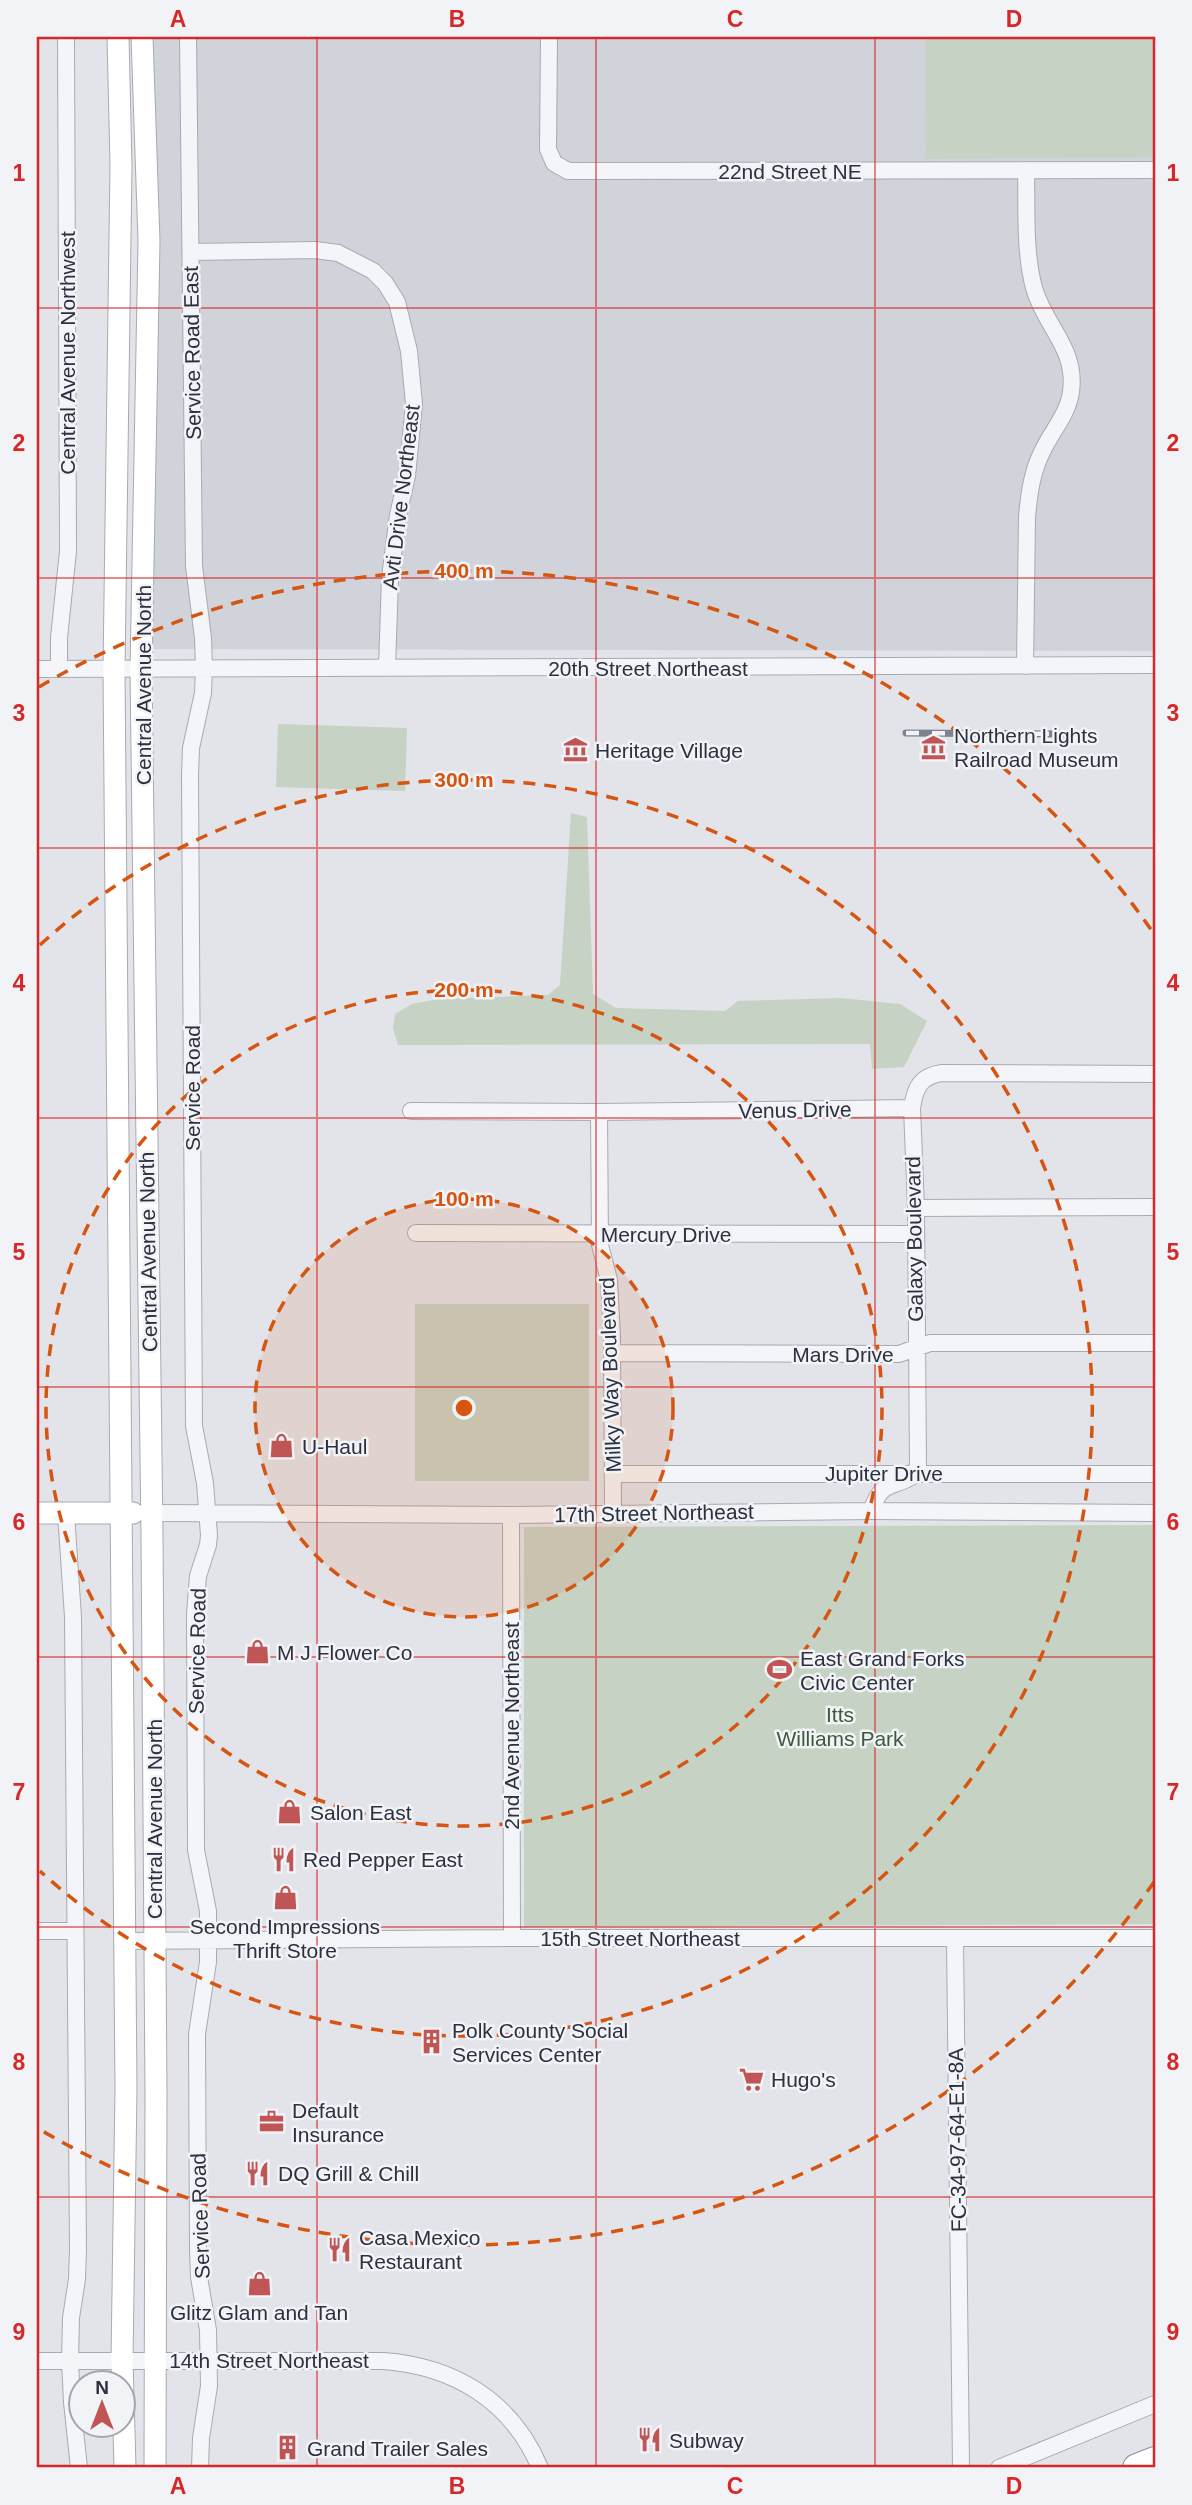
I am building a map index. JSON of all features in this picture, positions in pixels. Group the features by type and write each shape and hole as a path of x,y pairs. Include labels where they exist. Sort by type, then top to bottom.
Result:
{"highway":[{"path":"1137,2468 1155,2461"}],"main road":[{"name":"Central Avenue North","path":"118,37 121,165 114,670 126,2089 122,2360 125,2468"},
{"name":"Central Avenue North","path":"142,37 149,241 141,670 152,1513 155,2468"},
{"path":"37,1513 152,1513"}],"street":[{"name":"Central Avenue Northwest","path":"58,669 68,551 66,37"},
{"name":"Service Road East","path":"188,37 194,566 204,668"},
{"name":"22nd Street NE","path":"549,37 548,149 554,163 568,171 1155,170"},
{"path":"1025,666 1029,494 1043,450 1065,412 1071,393 1068,352 1045,313 1032,278 1027,240 1026,170"},
{"name":"Avti Drive Northeast","path":"191,251 315,250 338,253 373,271 385,283 397,302 409,351 414,404 409,465 394,540 390,578 387,668"},
{"name":"20th Street Northeast","path":"37,669 1155,665"},
{"name":"Service Road","path":"200,2468 201,2438 209,2386 208,2330 199,2277 198,2249 197,2034 208,1962 208,1911 196,1850 195,1614 198,1576 208,1545 204,1473 194,1426 190,775 191,748 203,693 204,668"},
{"path":"912,1108 919,1083 942,1073 1155,1074"},
{"name":"Venus Drive","path":"411,1111 599,1112 912,1108"},
{"name":"Galaxy Boulevard","path":"912,1108 916,1208 917,1473"},
{"name":"Milky Way Boulevard","path":"599,1112 601,1253 609,1280 612,1353 613,1514"},
{"path":"916,1208 1155,1208"},
{"name":"Mercury Drive","path":"416,1233 915,1234"},
{"name":"Mars Drive","path":"612,1353 899,1354 930,1343 1155,1343"},
{"path":"871,1511 879,1493 885,1487 917,1473"},
{"name":"Jupiter Drive","path":"613,1474 1155,1474"},
{"path":"66,1513 73,1617 78,2250 70,2361 79,2468"},
{"name":"17th Street Northeast","path":"152,1513 1155,1513"},
{"name":"2nd Avenue Northeast","path":"511,1515 512,1938"},
{"path":"37,1931 75,1931"},
{"name":"15th Street Northeast","path":"124,1941 1155,1938"},
{"name":"FC-34-97-64-E1-8A","path":"955,1939 961,2468"},
{"name":"14th Street Northeast","path":"37,2361 404,2362 445,2373 485,2396 513,2424 540,2468"},
{"path":"999,2468 1155,2404"}],"shaded area":[{"path":"150,37 1155,37 1155,651 150,649"}],"green space":[{"path":"925,37 1155,37 1155,157 926,159"},
{"path":"278,724 407,728 405,791 276,787"},
{"path":"571,813 587,817 593,994 616,1008 725,1011 738,1001 841,998 900,1004 927,1021 904,1067 872,1069 870,1044 398,1045 393,1028 395,1014 412,1004 438,999 548,995 560,985"},
{"path":"415,1304 589,1304 589,1481 415,1481"},
{"name":"Itts Williams Park","path":"1155,1525 1155,1924 524,1927 524,1527"}],"railway":[{"path":"906,733 1073,734"}],"place":[{"name":"Northern Lights Railroad Museum","path":"934,747"},
{"name":"Heritage Village","path":"575,750"},
{"name":"U-Haul","path":"282,1446"},
{"name":"M J Flower Co","path":"257,1652"},
{"name":"East Grand Forks Civic Center","path":"780,1670"},
{"name":"Salon East","path":"290,1812"},
{"name":"Red Pepper East","path":"283,1859"},
{"name":"Second Impressions Thrift Store","path":"285,1897"},
{"name":"Polk County Social Services Center","path":"432,2042"},
{"name":"Hugo's","path":"751,2079"},
{"name":"Default Insurance","path":"272,2122"},
{"name":"DQ Grill & Chill","path":"258,2173"},
{"name":"Casa Mexico Restaurant","path":"339,2249"},
{"name":"Glitz Glam and Tan","path":"259,2283"},
{"name":"Subway","path":"649,2440"},
{"name":"Grand Trailer Sales","path":"287,2448"}]}
